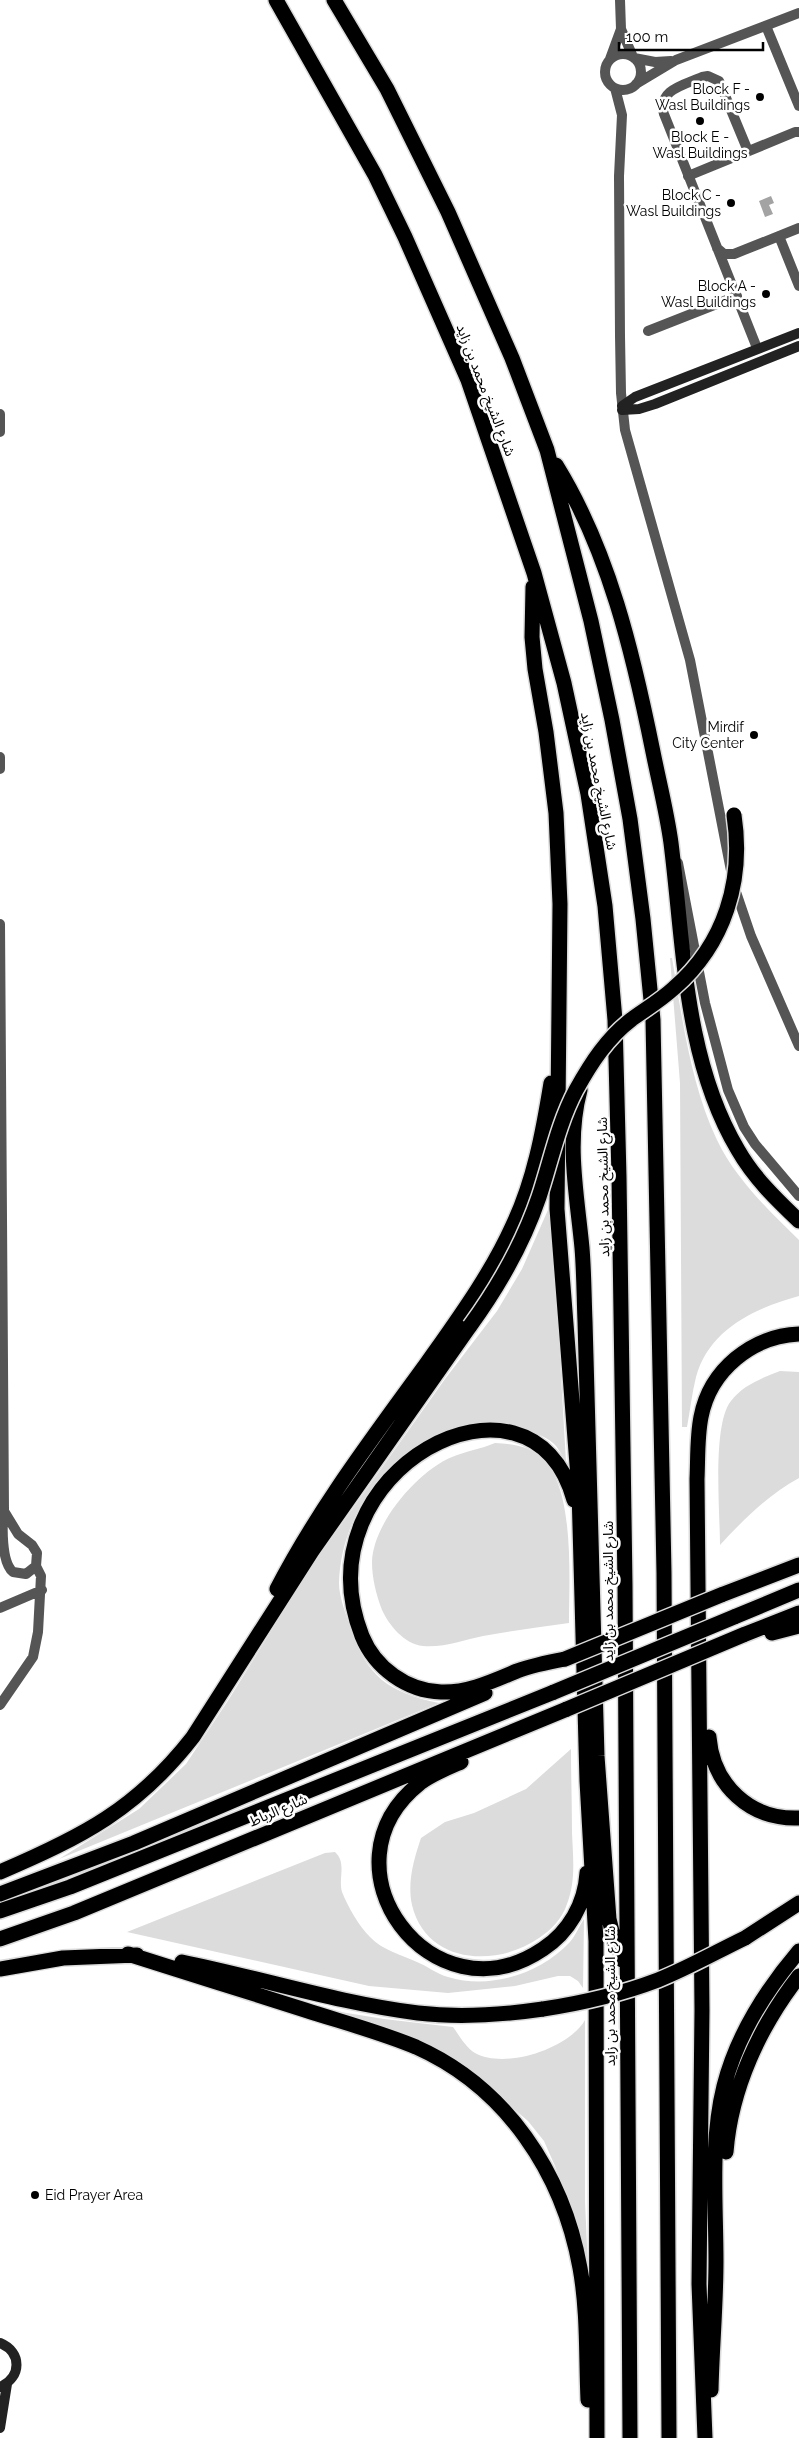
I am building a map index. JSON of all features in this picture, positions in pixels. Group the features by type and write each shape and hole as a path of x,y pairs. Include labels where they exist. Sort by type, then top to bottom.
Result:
{"highway":[{"name":"شارع الشيخ محمد بن زايد","path":"276,0 370,167 410,246 468,380 534,573 564,682 588,794 605,906 615,1020 620,1177 630,2438"},
{"name":"شارع الشيخ محمد بن زايد","path":"334,0 387,89 444,204 512,358 547,450 591,621 612,720 631,828 653,1020 664,1573 669,2438"},
{"path":"547,450 569,486 588,524 616,602 638,677 671,842 693,1024 710,1090 722,1121 739,1152 770,1193 799,1221"},
{"path":"534,573 532,637 556,813 560,904 557,1209 579,1490 587,1782 596,1941 597,2438"},
{"path":"0,1872 47,1852 90,1830 140,1795 182,1751 233,1675 312,1550 498,1285 521,1242 539,1197 562,1120 597,1055 614,1035 686,977 715,939 728,909 736,878 738,846 734,815"},
{"path":"233,1675 295,1554 311,1528 464,1311 505,1242 521,1208 536,1162 560,1030"},
{"path":"584,1076 576,1108 572,1141 582,1250 597,1756 610,1919 617,1948 626,1966"},
{"path":"707,2438 699,2284 702,2020 701,1704 697,1479 699,1429 704,1406 719,1376 743,1352 769,1340 799,1334"},
{"path":"565,1659 535,1665 460,1691 431,1691 411,1685 392,1675 376,1659 364,1641 352,1604 352,1554 361,1523 368,1508 398,1469 440,1442 481,1431 503,1431 525,1436 552,1456 568,1483 580,1534"},
{"path":"0,1894 134,1843 565,1659 799,1565"},
{"name":"شارع الرباط","path":"0,1911 70,1887 554,1692 799,1590"},
{"name":"شارع الرباط","path":"0,1939 74,1913 799,1613"},
{"path":"743,1635 768,1634 799,1626"},
{"path":"701,1704 707,1720 713,1761 728,1788 743,1802 760,1812 778,1817 799,1818"},
{"path":"491,1739 479,1753 429,1777 410,1792 390,1822 382,1845 381,1881 391,1913 410,1938 436,1957 461,1966 501,1966 538,1953 566,1928 578,1910 586,1880 587,1782"},
{"path":"780,1914 799,1897"},
{"path":"0,1969 64,1958 128,1954 210,1968 347,2000 419,2013 481,2015 543,2009 592,2000 631,1990 687,1967 745,1938 799,1903"},
{"path":"707,2438 716,2260 717,2143 724,2087 744,2032 758,2005 775,1980 799,1951"},
{"path":"128,1954 407,2044 450,2066 496,2102 521,2131 543,2163 561,2203 575,2245 585,2312 590,2438"},
{"path":"716,2260 722,2227 727,2144 738,2090 758,2041 772,2015 799,1976"}],"street":[{"path":"620,0 621,29 605,74 609,83 615,88 627,89 676,60 799,13"},
{"path":"766,26 799,106"},
{"path":"621,29 641,70 636,84"},
{"path":"610,60 618,54 655,62 676,60"},
{"path":"748,152 719,81 708,76 666,94 662,107 757,348"},
{"path":"615,88 622,116 619,176 622,408 628,442 690,660 734,886 751,936 799,1046"},
{"path":"688,176 798,130"},
{"path":"717,248 724,254 734,254 799,228"},
{"path":"779,236 799,286"},
{"path":"648,331 737,296"},
{"path":"622,408 635,397 799,333"},
{"path":"749,366 756,356 799,339"},
{"path":"622,408 639,409 655,404 799,346"},
{"path":"0,414 0,432"},
{"path":"0,757 0,769"},
{"path":"671,842 682,876 706,1003 728,1090 744,1127 755,1144 799,1196"},
{"path":"0,924 3,1530 7,1566 13,1572 21,1574 30,1572 36,1566 38,1557 35,1548 18,1534 4,1511"},
{"path":"0,1705 33,1657 37,1645 42,1576 36,1566"},
{"path":"0,1608 42,1590"},
{"path":"0,2342 12,2350 17,2364 13,2378 4,2386 0,2428"}],"shaded area":[{"path":"771,196 774,203 769,205 773,214 765,217 759,201"},
{"path":"670,958 672,958 694,1074 700,1097 717,1140 724,1154 743,1181 799,1240 799,1296 751,1314 723,1333 711,1346 702,1360 696,1377 687,1427 682,1427 680,1083"},
{"path":"551,1203 566,1462 555,1445 546,1438 522,1429 485,1425 449,1431 416,1447 387,1470 359,1508 352,1522 343,1552 340,1568 340,1594 350,1627 364,1658 382,1680 393,1687 406,1694 439,1703 59,1859 139,1809 186,1764 229,1699 309,1570 445,1379 497,1311 522,1269"},
{"path":"780,1371 799,1372 799,1478 757,1508 720,1545 718,1470 721,1429 725,1412 736,1395 747,1386"},
{"path":"495,1443 515,1445 528,1449 539,1455 554,1474 566,1514 569,1561 569,1623 483,1636 438,1646 423,1646 410,1642 398,1633 389,1622 378,1598 372,1562 374,1547 380,1531 400,1500 425,1474 452,1457"},
{"path":"571,1749 573,1878 567,1904 559,1919 552,1928 539,1938 522,1948 503,1954 465,1955 447,1949 432,1939 420,1925 412,1905 410,1888 412,1871 421,1838 445,1822 474,1813 526,1789"},
{"path":"335,1852 341,1861 342,1892 354,1916 366,1933 386,1949 448,1977 464,1981 481,1982 497,1980 529,1971 544,1963 570,1942 584,1919 583,1988 578,1981 570,1976 558,1976 515,1986 448,1993 369,1986 127,1932 325,1853"},
{"path":"316,2008 384,2019 453,2027 466,2045 475,2053 488,2058 503,2059 536,2053 551,2047 577,2030 585,2020 585,2202 588,2268 578,2229 555,2166 544,2141 528,2121 451,2056 420,2041"}],"place":[{"name":"Block F - Wasl Buildings","path":"760,97"},
{"name":"Block E - Wasl Buildings","path":"700,121"},
{"name":"Block C - Wasl Buildings","path":"731,203"},
{"name":"Block A - Wasl Buildings","path":"766,294"},
{"name":"Mirdif City Center","path":"754,735"},
{"name":"Eid Prayer Area","path":"35,2195"}]}
